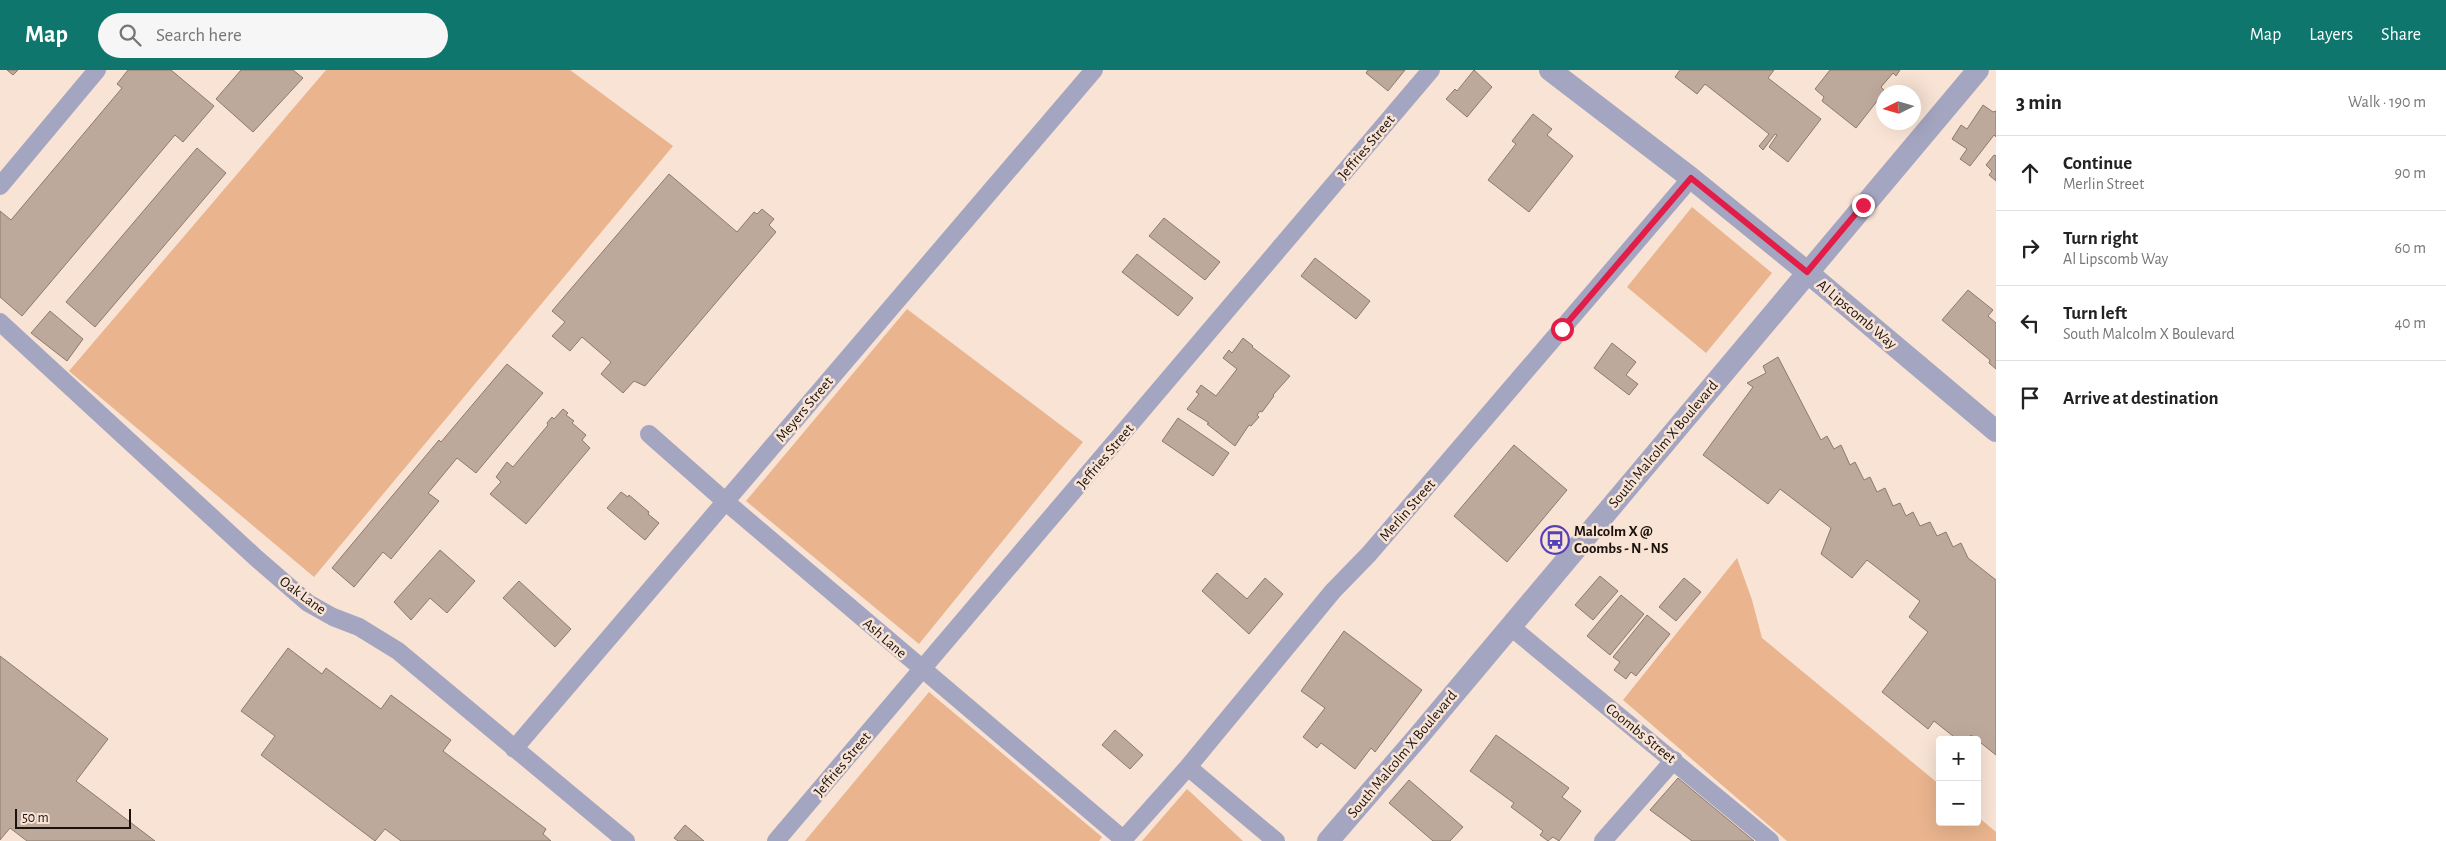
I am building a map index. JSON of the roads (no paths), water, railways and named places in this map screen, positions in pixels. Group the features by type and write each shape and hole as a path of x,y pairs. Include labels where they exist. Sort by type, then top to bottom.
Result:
{"street":[{"path":"0,186 97,70"},
{"name":"Meyers Street","path":"514,749 726,502 910,283 1094,70"},
{"name":"Jeffries Street","path":"776,841 1431,70"},
{"name":"Al Lipscomb Way","path":"1550,70 1691,178 1807,272 1996,431"},
{"name":"South Malcolm X Boulevard","path":"1328,841 1511,627 1978,70"},
{"name":"Merlin Street","path":"1123,840 1188,767 1333,591 1369,554 1691,178"},
{"name":"Oak Lane","path":"0,322 254,557 308,603 366,631 398,651 626,841"},
{"name":"Ash Lane","path":"650,434 726,502 1123,840"},
{"name":"Coombs Street","path":"1511,627 1770,841"},
{"path":"1603,841 1674,760"},
{"path":"1188,767 1276,841"}],"place":[{"name":"Malcolm X @ Coombs - N - NS","path":"1555,540"}]}
